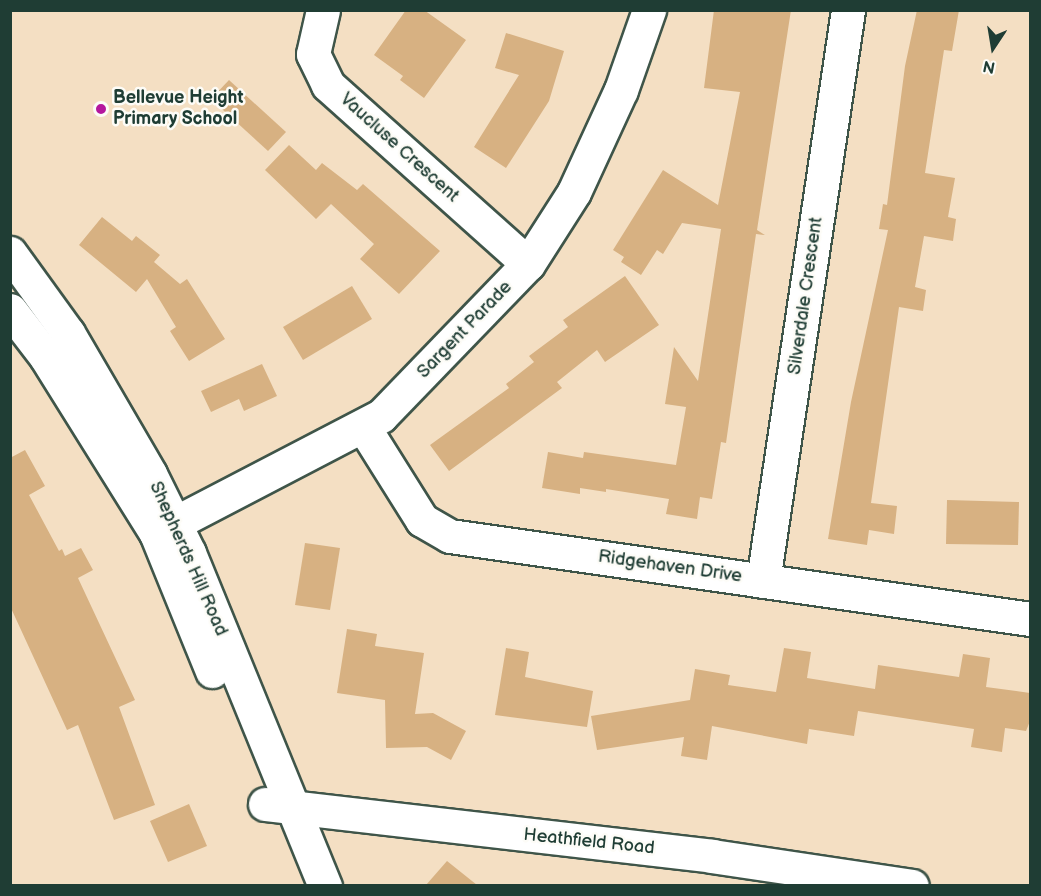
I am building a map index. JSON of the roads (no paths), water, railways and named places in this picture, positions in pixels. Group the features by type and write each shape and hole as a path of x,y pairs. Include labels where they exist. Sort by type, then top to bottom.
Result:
{"street":[{"name":"Vaucluse Crescent","path":"323,10 313,54 328,85 528,264"},
{"name":"Sargent Parade","path":"166,529 381,416 528,264 574,192 621,90 648,10"},
{"name":"Silverdale Crescent","path":"764,581 848,10"},
{"name":"Shepherds Hill Road","path":"10,253 68,333 166,529 278,806 302,885"},
{"name":"Shepherds Hill Road","path":"10,310 166,529"},
{"name":"Ridgehaven Drive","path":"363,426 422,520 450,536 1030,619"},
{"name":"Shepherds Hill Road","path":"278,806 325,885"},
{"name":"Heathfield Road","path":"278,806 712,856 912,885"}],"place":[{"name":"Bellevue Height Primary School","path":"101,109"}]}
